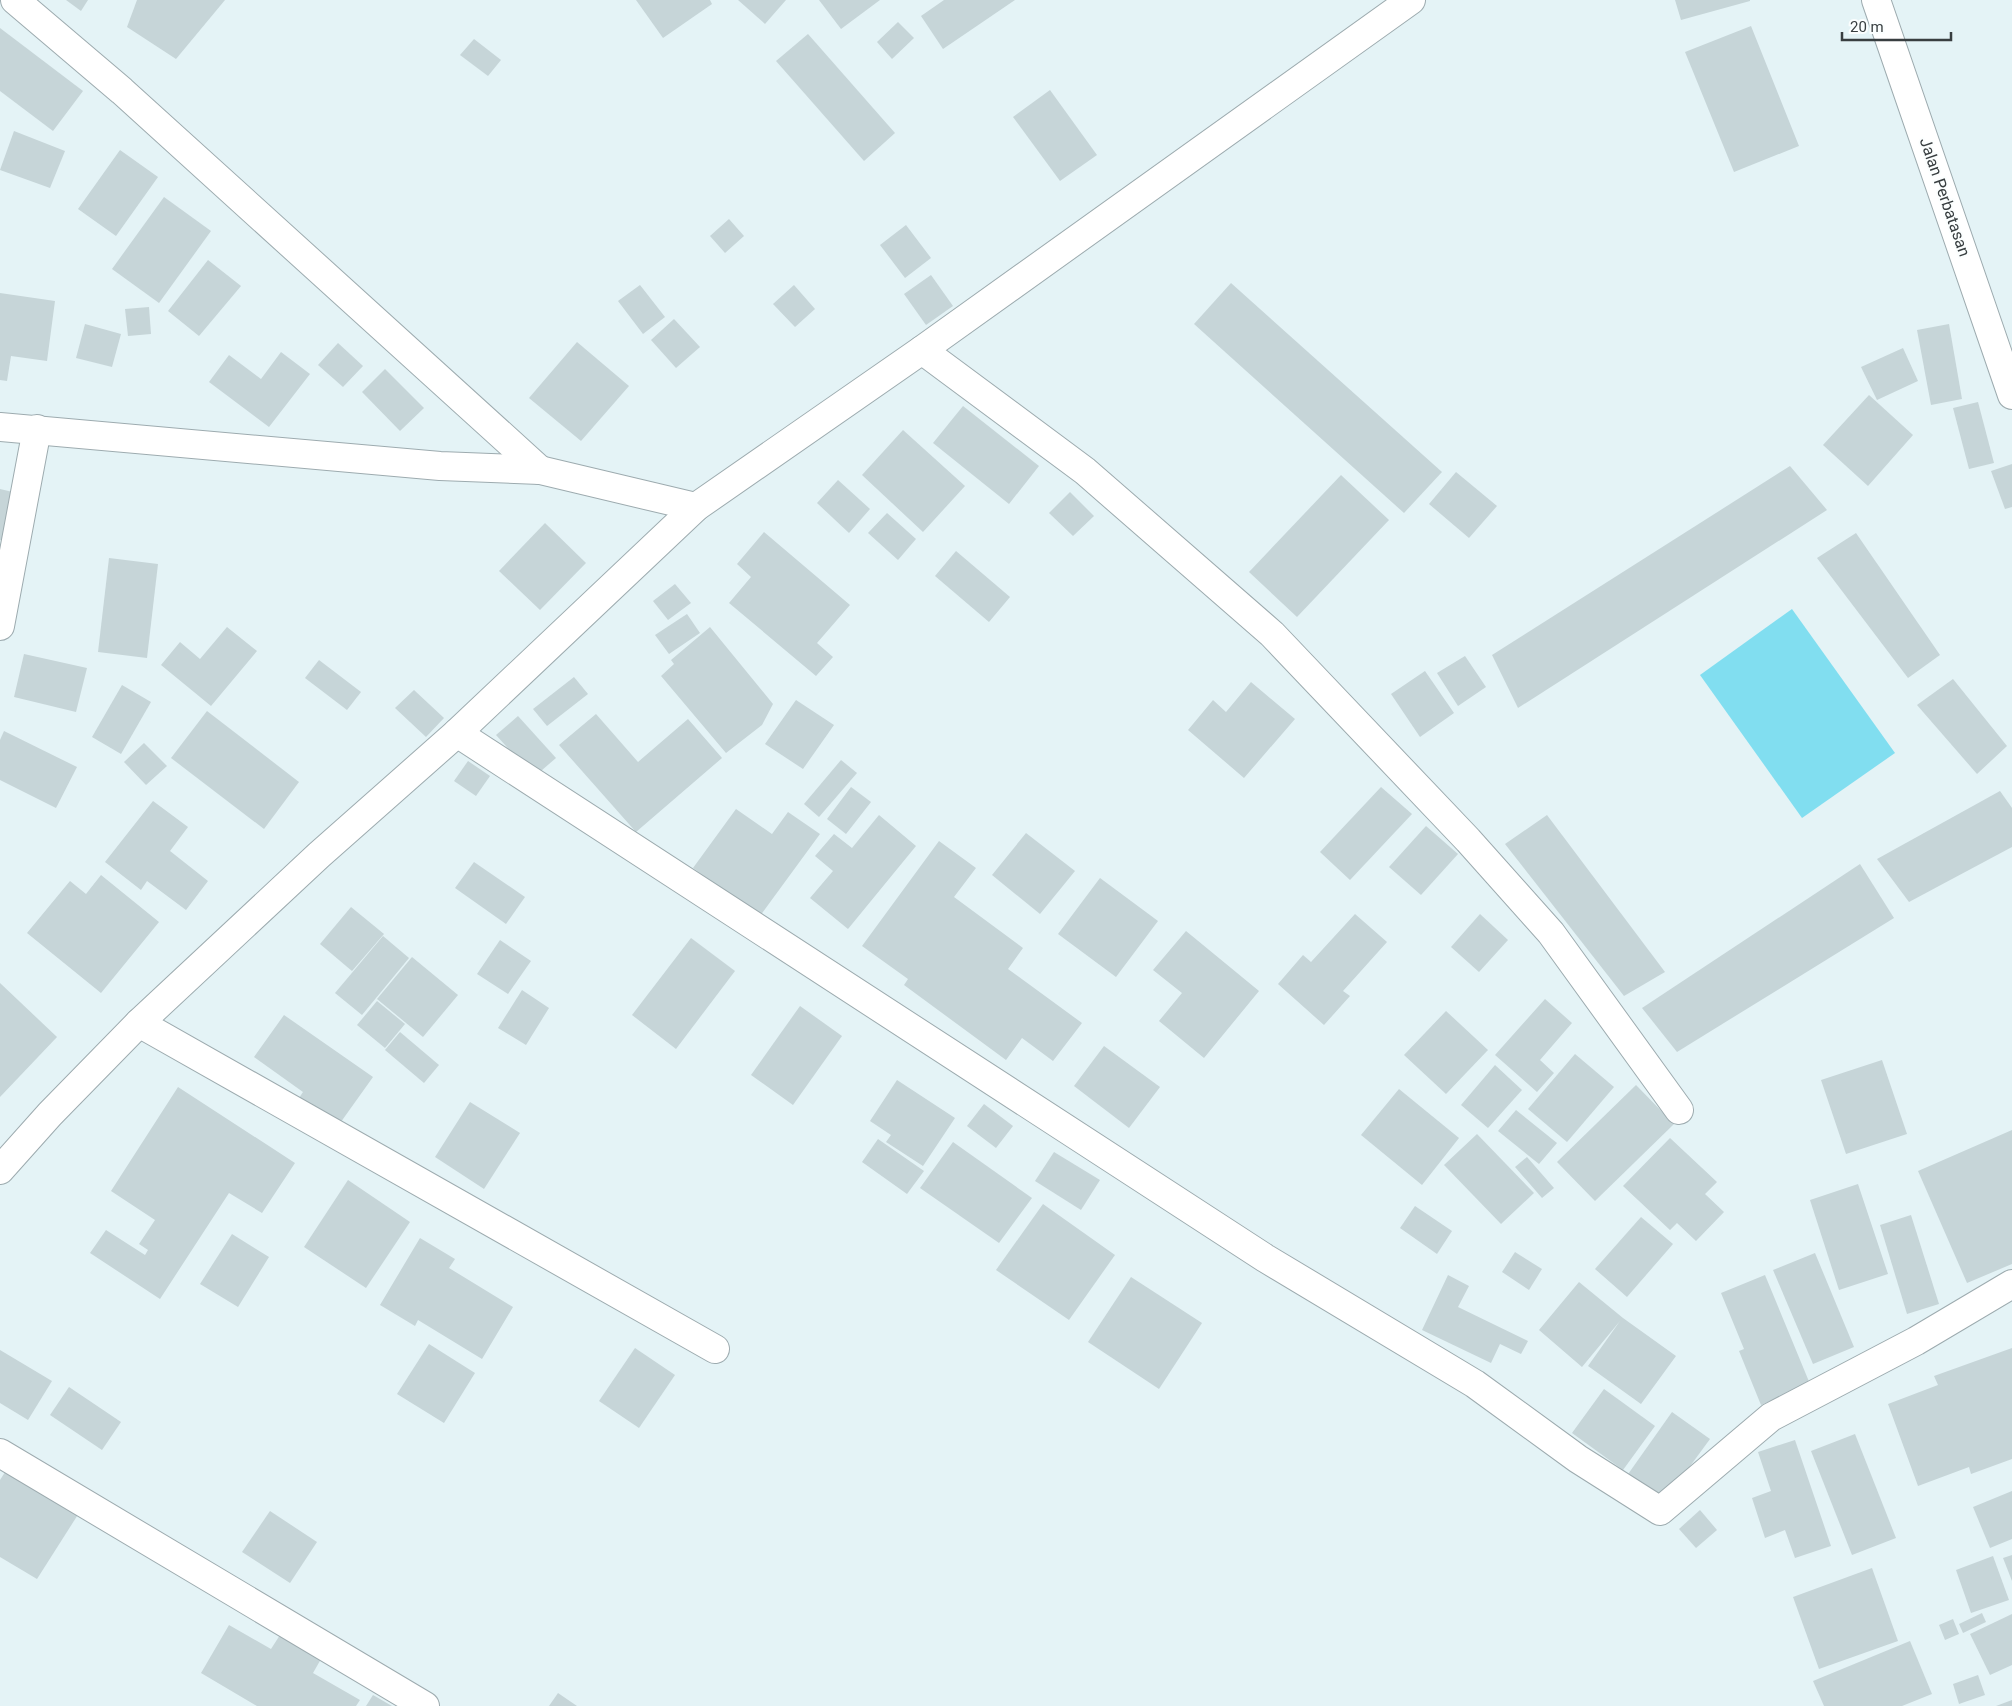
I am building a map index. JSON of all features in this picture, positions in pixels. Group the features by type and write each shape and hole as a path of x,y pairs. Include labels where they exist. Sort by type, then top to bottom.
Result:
{"street":[{"path":"15,0 122,91 540,470"},
{"path":"0,1170 50,1114 139,1023 319,854 457,733 696,508 922,350 1411,0"},
{"name":"Jalan Perbatasan","path":"1876,0 2012,395"},
{"path":"922,350 1085,471 1272,634 1468,840 1551,933 1678,1110"},
{"path":"0,427 440,466 540,470 696,508"},
{"path":"0,626 37,429"},
{"path":"457,733 1265,1258 1475,1384 1578,1459 1660,1511 1771,1418 1916,1341 2012,1284"},
{"path":"139,1023 715,1349"},
{"path":"0,1453 425,1706"}],"shaded area":[{"path":"1792,609 1895,753 1802,818 1700,675"}],"building":[{"path":"66,0 88,0 81,11"},
{"path":"137,0 225,0 176,59 127,27"},
{"path":"636,0 710,0 712,4 663,38"},
{"path":"738,0 786,0 765,24"},
{"path":"819,0 880,0 841,29"},
{"path":"944,0 1015,0 943,49 921,16"},
{"path":"1675,0 1750,0 1750,1 1681,20"},
{"path":"898,22 914,38 892,59 877,42"},
{"path":"1751,26 1799,146 1734,172 1685,52"},
{"path":"0,28 83,91 53,131 0,91"},
{"path":"808,34 895,133 864,161 776,61"},
{"path":"474,39 501,60 488,76 460,55"},
{"path":"1050,90 1097,155 1060,181 1013,117"},
{"path":"14,131 65,151 50,188 0,170"},
{"path":"120,150 158,177 116,236 78,209"},
{"path":"164,197 211,231 159,303 112,269"},
{"path":"729,219 744,236 725,253 710,236"},
{"path":"906,225 931,258 905,278 880,245"},
{"path":"208,260 241,286 199,336 168,311"},
{"path":"931,275 953,306 926,325 904,294"},
{"path":"1231,283 1442,472 1404,513 1194,324"},
{"path":"640,285 665,317 643,334 618,301"},
{"path":"794,285 815,309 795,327 773,304"},
{"path":"0,293 55,301 47,361 11,356 7,381 0,380"},
{"path":"149,307 151,334 128,336 125,309"},
{"path":"674,319 700,347 676,368 651,340"},
{"path":"85,324 121,334 112,367 76,358"},
{"path":"1949,324 1962,399 1931,405 1917,330"},
{"path":"577,342 629,386 581,441 529,398"},
{"path":"338,343 363,366 343,387 318,365"},
{"path":"1903,348 1918,381 1877,400 1861,367"},
{"path":"281,352 310,374 269,427 209,382 229,355 261,379"},
{"path":"385,369 424,408 400,431 362,392"},
{"path":"1869,395 1913,435 1868,486 1823,445"},
{"path":"1978,402 1994,463 1969,469 1953,408"},
{"path":"963,406 1039,466 1009,504 933,443"},
{"path":"903,430 965,486 923,532 862,475"},
{"path":"2012,464 2012,507 2005,509 1991,471"},
{"path":"1790,466 1827,510 1518,708 1492,655"},
{"path":"1456,472 1497,506 1469,538 1429,504"},
{"path":"1341,475 1389,520 1297,617 1249,572"},
{"path":"838,480 870,509 849,533 817,503"},
{"path":"0,489 17,493 5,541 0,540"},
{"path":"1070,492 1094,516 1073,536 1049,513"},
{"path":"887,513 916,539 898,560 868,533"},
{"path":"545,523 586,563 540,610 499,571"},
{"path":"764,532 850,605 817,643 833,657 816,676 729,603 751,577 737,564"},
{"path":"1856,533 1940,655 1908,678 1817,558"},
{"path":"956,551 1010,597 989,622 935,576"},
{"path":"109,558 158,564 147,658 98,652"},
{"path":"675,584 691,603 668,620 653,601"},
{"path":"687,614 700,633 669,654 655,635"},
{"path":"227,627 257,651 211,706 161,665 180,642 200,659"},
{"path":"710,627 773,704 762,725 726,753 661,676 674,664 671,660"},
{"path":"24,654 87,668 76,712 14,697"},
{"path":"1465,656 1486,687 1458,706 1437,673"},
{"path":"319,660 361,692 347,710 305,678"},
{"path":"1425,671 1454,713 1420,737 1391,694"},
{"path":"574,677 588,694 547,726 533,709"},
{"path":"1953,679 2007,746 1977,774 1917,705"},
{"path":"1251,682 1295,719 1244,778 1188,730 1213,700 1226,712"},
{"path":"122,685 151,702 121,754 92,737"},
{"path":"414,690 444,718 426,737 395,708"},
{"path":"796,700 834,725 803,769 765,744"},
{"path":"207,711 299,782 264,829 171,758"},
{"path":"596,714 638,762 688,719 722,758 636,832 559,745"},
{"path":"518,716 556,758 534,777 496,735"},
{"path":"4,731 77,767 56,808 0,780 0,740"},
{"path":"144,743 167,766 146,785 124,762"},
{"path":"841,760 857,773 819,817 804,804"},
{"path":"468,761 490,776 476,796 454,781"},
{"path":"851,787 871,802 846,834 827,819"},
{"path":"1381,787 1412,814 1350,880 1320,852"},
{"path":"2000,791 2012,808 2012,847 1909,902 1877,859"},
{"path":"153,801 188,827 170,851 208,881 186,910 147,881 141,890 105,862"},
{"path":"736,809 772,834 788,812 820,834 760,916 693,868"},
{"path":"879,815 916,846 848,929 810,898 833,871 815,856 834,834 852,848"},
{"path":"1547,815 1665,972 1624,996 1505,844"},
{"path":"1426,826 1458,854 1421,895 1389,867"},
{"path":"1026,833 1075,871 1040,914 992,875"},
{"path":"939,841 976,868 954,897 1023,948 1008,969 1082,1023 1053,1061 1022,1038 1006,1060 904,985 908,979 862,946"},
{"path":"474,862 525,897 506,924 455,888"},
{"path":"1860,864 1894,918 1677,1052 1642,1008"},
{"path":"101,875 159,922 101,993 27,933 70,881 86,894"},
{"path":"1100,878 1158,921 1116,977 1058,934"},
{"path":"351,907 384,934 352,971 320,944"},
{"path":"1355,914 1387,942 1343,991 1350,996 1324,1025 1278,984 1303,955 1311,962"},
{"path":"1480,914 1508,940 1479,972 1451,947"},
{"path":"1186,931 1259,991 1204,1058 1159,1021 1182,993 1153,970"},
{"path":"383,936 409,958 362,1015 335,993"},
{"path":"691,938 735,971 676,1049 632,1015"},
{"path":"500,940 531,961 508,994 477,974"},
{"path":"412,957 458,995 423,1037 377,999"},
{"path":"0,983 57,1037 0,1097"},
{"path":"522,990 549,1008 526,1045 498,1028"},
{"path":"1545,999 1572,1023 1540,1060 1554,1073 1537,1092 1495,1055"},
{"path":"377,1001 405,1024 385,1048 357,1025"},
{"path":"800,1006 842,1036 793,1105 751,1075"},
{"path":"1446,1011 1488,1050 1446,1094 1404,1055"},
{"path":"284,1015 373,1077 338,1126 299,1098 303,1092 254,1057"},
{"path":"400,1032 439,1065 424,1083 385,1050"},
{"path":"1104,1046 1160,1087 1129,1128 1074,1086"},
{"path":"1575,1054 1614,1087 1567,1142 1528,1109"},
{"path":"1882,1060 1907,1134 1846,1154 1821,1080"},
{"path":"1495,1065 1522,1090 1488,1128 1461,1105"},
{"path":"897,1080 955,1118 923,1166 886,1142 891,1135 870,1121"},
{"path":"1636,1085 1674,1124 1595,1201 1557,1162"},
{"path":"178,1087 295,1163 262,1213 229,1193 160,1299 90,1253 106,1230 145,1255 148,1250 139,1244 155,1220 111,1191"},
{"path":"1399,1089 1459,1138 1422,1185 1361,1135"},
{"path":"470,1102 520,1133 484,1189 435,1157"},
{"path":"984,1104 1013,1126 996,1148 967,1126"},
{"path":"1516,1110 1557,1143 1539,1164 1498,1131"},
{"path":"2012,1130 2012,1264 1967,1283 1918,1171"},
{"path":"1477,1134 1534,1193 1501,1224 1444,1165"},
{"path":"1670,1138 1717,1182 1705,1194 1724,1212 1696,1241 1677,1223 1670,1230 1623,1186"},
{"path":"878,1139 924,1171 907,1194 862,1162"},
{"path":"953,1142 1032,1198 999,1243 920,1188"},
{"path":"1054,1152 1100,1180 1081,1210 1035,1181"},
{"path":"1527,1157 1554,1188 1542,1198 1515,1167"},
{"path":"348,1180 410,1222 366,1288 304,1247"},
{"path":"1858,1184 1888,1274 1839,1290 1810,1200"},
{"path":"1043,1204 1115,1255 1069,1320 996,1270"},
{"path":"1415,1206 1452,1231 1437,1254 1400,1228"},
{"path":"1911,1215 1939,1304 1907,1314 1880,1225"},
{"path":"1641,1217 1673,1244 1627,1297 1595,1269"},
{"path":"232,1234 269,1257 238,1307 200,1284"},
{"path":"420,1238 455,1259 449,1268 513,1307 482,1359 418,1320 415,1326 380,1305"},
{"path":"1515,1252 1542,1269 1529,1290 1502,1272"},
{"path":"1815,1253 1854,1347 1813,1364 1773,1270"},
{"path":"1448,1275 1469,1286 1458,1307 1528,1341 1521,1354 1500,1344 1491,1363 1422,1330"},
{"path":"1765,1275 1810,1384 1761,1405 1739,1351 1744,1349 1721,1293"},
{"path":"1131,1277 1202,1323 1159,1389 1088,1342"},
{"path":"1579,1282 1623,1318 1676,1356 1641,1404 1588,1366 1620,1321 1582,1367 1539,1330"},
{"path":"429,1344 475,1373 444,1423 397,1394"},
{"path":"635,1348 675,1375 639,1428 599,1401"},
{"path":"2012,1348 2012,1459 1971,1474 1969,1467 1918,1486 1888,1404 1938,1385 1934,1376"},
{"path":"0,1350 52,1381 28,1420 0,1403"},
{"path":"69,1387 121,1422 102,1450 50,1415"},
{"path":"1604,1389 1655,1426 1623,1470 1572,1433"},
{"path":"1672,1412 1710,1439 1663,1503 1626,1477"},
{"path":"1855,1434 1896,1538 1852,1555 1811,1451"},
{"path":"1795,1440 1831,1546 1795,1558 1785,1530 1765,1538 1752,1498 1771,1491 1758,1452"},
{"path":"7,1469 79,1513 37,1579 0,1557 0,1480"},
{"path":"2012,1491 2012,1539 1990,1548 1973,1507"},
{"path":"1700,1510 1717,1530 1696,1548 1679,1529"},
{"path":"270,1511 317,1542 290,1583 242,1552"},
{"path":"2012,1555 2012,1581 2003,1558"},
{"path":"1993,1556 2009,1600 1971,1613 1956,1570"},
{"path":"1872,1568 1898,1641 1819,1669 1793,1597"},
{"path":"1982,1613 1986,1622 1963,1633 1959,1624"},
{"path":"2012,1614 2012,1665 1990,1675 1970,1634"},
{"path":"1953,1619 1959,1634 1945,1640 1939,1625"},
{"path":"229,1625 271,1649 280,1635 321,1659 313,1673 360,1700 356,1706 257,1706 201,1673"},
{"path":"1910,1641 1932,1694 1902,1706 1824,1706 1813,1681"},
{"path":"1978,1675 1985,1695 1959,1704 1953,1684"},
{"path":"558,1693 577,1706 549,1706"},
{"path":"373,1695 392,1706 366,1706"},
{"path":"2012,1700 2012,1706 1996,1706"}]}
